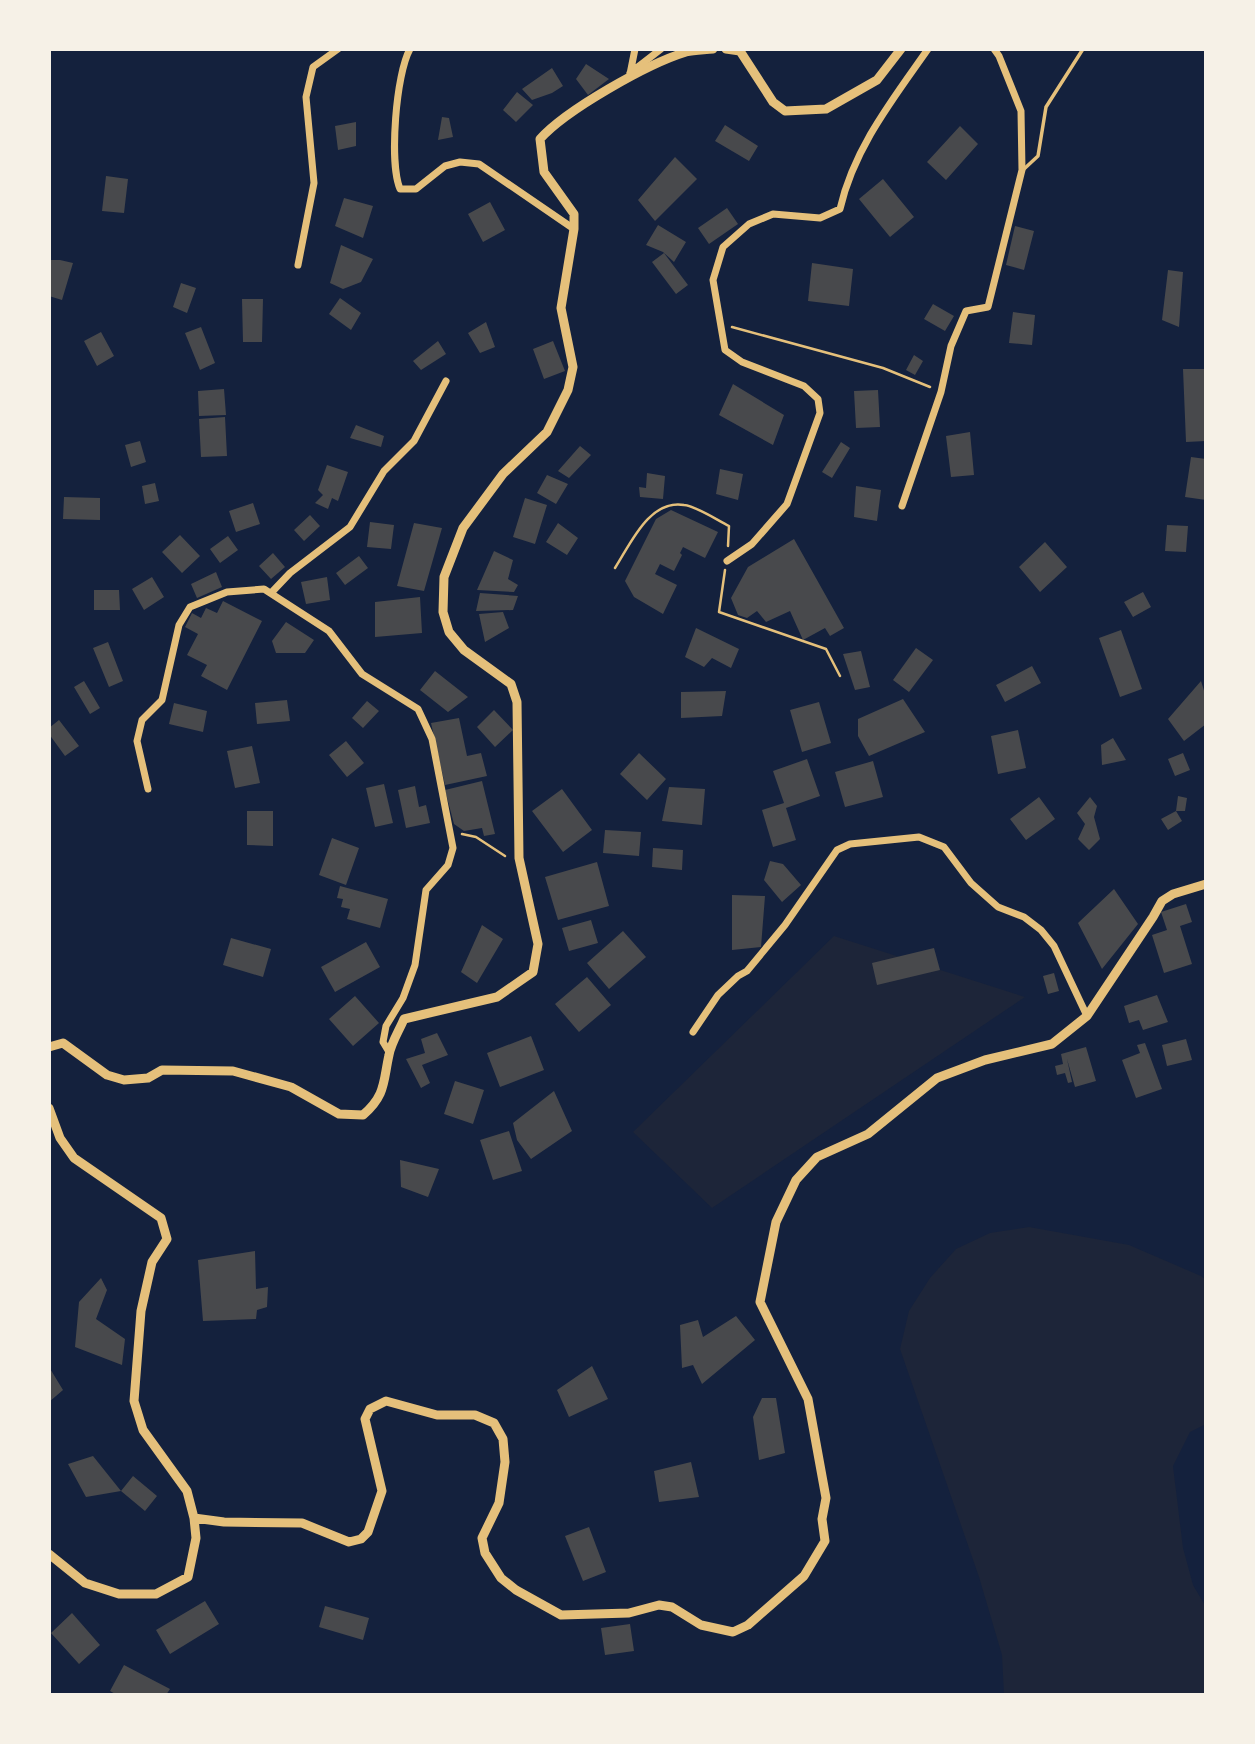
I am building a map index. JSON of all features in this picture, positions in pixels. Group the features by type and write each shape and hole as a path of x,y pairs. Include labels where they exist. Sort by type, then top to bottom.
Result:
{"street":[{"path":"298,265 314,183 306,96 313,67 338,49"},
{"path":"410,49 404,59 395,121 394,176 400,189 416,189 445,166 460,162 479,164 574,229"},
{"path":"630,76 635,49"},
{"path":"49,1047 63,1043 107,1075 124,1080 148,1078 162,1070 233,1071 291,1087 339,1114 363,1115 377,1103 386,1077 389,1052 404,1019 497,998 533,972 538,944 519,858 517,702 511,684 464,650 449,632 443,611 444,577 463,528 503,474 547,432 568,390 573,367 561,308 574,229 573,214 544,172 540,139 554,124 630,76 661,49"},
{"path":"630,76 687,52 713,49"},
{"path":"726,49 740,51 773,102 785,111 826,109 877,80 901,49"},
{"path":"727,561 752,544 787,504 820,414 818,399 804,386 742,362 725,350 713,280 723,247 749,224 772,214 820,218 841,209 847,181 872,130 928,49"},
{"path":"902,506 942,392 951,346 966,311 988,307 1022,170 1021,111 994,49"},
{"path":"271,593 290,573 350,527 384,471 414,441 446,381"},
{"path":"148,789 137,741 142,720 162,700 179,625 190,607 227,592 264,589 271,593 330,631 362,674 418,709 432,738 453,848 448,865 426,890 415,965 403,998 386,1026 383,1042 389,1052"},
{"path":"693,1032 718,995 747,971 785,925 837,850 850,844 919,837 944,847 971,883 998,908 1024,917 1041,930 1054,946 1087,1016"},
{"path":"194,1518 223,1522 302,1523 349,1542 360,1539 368,1532 382,1491 365,1419 370,1409 386,1401 437,1415 475,1415 494,1423 503,1439 505,1462 499,1503 482,1538 485,1553 501,1578 516,1590 561,1615 629,1613 659,1605 672,1607 701,1625 733,1632 748,1625 804,1576 825,1541 822,1519 827,1498 808,1399 760,1302 776,1222 796,1180 817,1157 868,1134 937,1078 985,1060 1052,1044 1087,1016 1162,901 1173,894 1206,884"},
{"path":"49,1108 60,1138 74,1158 161,1218 167,1239 152,1262 141,1311 134,1401 143,1430 187,1491 196,1538 188,1577 156,1594 119,1594 85,1583 49,1553"}],"lane":[{"path":"1022,170 1038,156 1046,107 1083,49"}],"path":[{"path":"719,324 883,368 942,392"},
{"path":"615,568 645,521 665,507 684,505 729,526 719,612 826,649 840,676"},
{"path":"449,830 476,837 504,856 519,858"}],"shaded area":[{"path":"834,936 1025,997 712,1208 633,1132"},
{"path":"1029,1227 1129,1245 1206,1280 1206,1424 1190,1432 1173,1466 1183,1548 1193,1585 1206,1607 1206,1695 1004,1695 1002,1655 979,1577 900,1349 909,1311 930,1278 956,1249 990,1233"}],"building":[{"path":"586,64 609,79 588,95 576,79"},
{"path":"552,68 563,86 532,100 522,89"},
{"path":"517,92 533,105 516,122 503,110"},
{"path":"442,117 449,118 453,137 438,140"},
{"path":"356,122 356,146 338,150 335,126"},
{"path":"725,125 758,146 749,161 715,141"},
{"path":"960,126 978,144 946,180 927,162"},
{"path":"675,157 697,179 655,221 638,200"},
{"path":"106,176 128,179 124,213 102,211"},
{"path":"883,179 914,217 890,237 859,199"},
{"path":"344,198 373,206 363,238 335,226"},
{"path":"490,202 505,230 483,242 468,214"},
{"path":"727,208 738,224 709,244 698,228"},
{"path":"658,225 686,242 674,262 663,252 646,245"},
{"path":"1015,226 1034,231 1024,270 1006,265"},
{"path":"341,245 373,259 361,282 343,289 330,283"},
{"path":"664,253 688,285 676,294 652,262"},
{"path":"49,260 73,263 62,300 49,296"},
{"path":"812,263 853,269 849,306 808,301"},
{"path":"1168,270 1183,272 1179,327 1162,320"},
{"path":"181,283 196,288 187,313 173,307"},
{"path":"340,298 361,313 351,330 329,314"},
{"path":"242,299 263,299 262,342 243,342"},
{"path":"933,304 954,316 945,331 924,319"},
{"path":"1013,312 1035,315 1032,345 1009,343"},
{"path":"486,322 495,347 480,353 468,333"},
{"path":"201,327 215,363 200,370 185,333"},
{"path":"101,332 114,356 97,366 84,341"},
{"path":"438,341 446,354 421,370 413,361"},
{"path":"553,341 565,371 544,379 533,349"},
{"path":"914,355 923,361 915,375 906,370"},
{"path":"1183,369 1206,369 1206,441 1186,442"},
{"path":"733,384 784,415 773,445 719,415"},
{"path":"224,389 226,415 199,416 198,391"},
{"path":"878,390 880,427 856,428 854,391"},
{"path":"225,417 227,456 201,457 199,419"},
{"path":"356,425 384,436 381,447 350,438"},
{"path":"970,432 974,475 951,477 946,436"},
{"path":"140,441 146,462 131,467 125,445"},
{"path":"841,442 850,448 832,478 822,472"},
{"path":"580,446 591,455 569,478 558,471"},
{"path":"1191,457 1206,459 1206,500 1185,497"},
{"path":"327,465 348,472 338,501 332,498 328,509 315,503 323,495 318,490"},
{"path":"720,469 743,474 738,500 716,494"},
{"path":"647,473 665,476 663,499 640,497 639,487 646,488"},
{"path":"547,475 568,484 556,504 537,493"},
{"path":"155,483 159,501 145,504 142,486"},
{"path":"856,486 881,490 877,521 854,517"},
{"path":"64,497 100,498 100,520 63,519"},
{"path":"525,498 547,505 535,544 513,537"},
{"path":"253,503 260,524 236,532 229,511"},
{"path":"671,510 718,532 705,558 683,547 674,571 660,564 655,574 677,585 663,614 634,597 625,581 656,519"},
{"path":"310,515 320,526 304,541 294,530"},
{"path":"370,522 394,525 391,549 367,547"},
{"path":"414,523 442,528 424,591 397,586"},
{"path":"558,523 578,538 567,555 546,542"},
{"path":"1167,525 1188,526 1186,552 1165,551"},
{"path":"180,535 200,556 182,573 162,552"},
{"path":"228,536 238,550 220,563 210,549"},
{"path":"794,539 844,628 830,636 825,628 803,640 790,611 766,622 757,611 747,618 738,615 731,598 748,567"},
{"path":"1045,542 1067,567 1040,592 1019,567"},
{"path":"494,551 513,560 508,579 518,585 514,592 477,590"},
{"path":"273,553 285,567 271,579 259,566"},
{"path":"359,556 368,568 345,585 336,573"},
{"path":"216,572 222,587 197,598 191,584"},
{"path":"152,577 164,597 144,610 132,589"},
{"path":"327,577 330,600 306,604 301,582"},
{"path":"94,590 119,590 120,610 94,610"},
{"path":"1143,592 1151,607 1133,617 1124,602"},
{"path":"480,593 518,596 513,610 476,611"},
{"path":"420,597 422,633 375,637 375,602"},
{"path":"223,601 262,621 227,690 201,676 207,665 187,655 198,634 185,627 192,613 201,618 206,608 217,613"},
{"path":"503,612 509,628 485,642 479,614"},
{"path":"286,622 314,640 305,653 276,653 272,641"},
{"path":"696,628 739,649 731,668 712,658 704,667 685,657"},
{"path":"1121,630 1142,689 1120,697 1099,638"},
{"path":"108,642 123,681 109,687 93,648"},
{"path":"916,648 933,660 909,692 893,680"},
{"path":"861,651 870,687 855,690 843,654"},
{"path":"1032,666 1041,683 1005,702 996,685"},
{"path":"435,671 468,697 448,712 420,690"},
{"path":"84,681 100,708 90,714 74,687"},
{"path":"1201,681 1206,697 1206,724 1184,741 1168,719"},
{"path":"726,691 722,716 681,718 681,692"},
{"path":"903,699 925,732 869,756 858,736 858,719"},
{"path":"287,700 290,721 257,724 255,703"},
{"path":"367,701 379,711 363,728 352,718"},
{"path":"819,702 831,743 802,752 790,710"},
{"path":"174,703 207,711 203,732 169,724"},
{"path":"494,710 513,730 495,747 477,727"},
{"path":"459,718 467,756 481,753 487,776 445,785 431,723"},
{"path":"59,720 79,746 65,756 49,734 49,728"},
{"path":"1018,730 1026,768 998,774 991,736"},
{"path":"1113,738 1126,760 1102,765 1101,745"},
{"path":"346,741 364,763 347,777 329,755"},
{"path":"252,746 260,783 235,788 227,751"},
{"path":"639,753 666,779 647,800 620,774"},
{"path":"1183,753 1190,770 1175,776 1168,759"},
{"path":"807,759 820,796 786,808 796,840 773,847 762,810 784,803 773,771"},
{"path":"873,761 883,797 845,807 835,772"},
{"path":"482,781 495,834 484,836 482,828 464,831 454,824 445,790"},
{"path":"384,784 393,823 375,827 366,788"},
{"path":"415,786 419,807 426,805 430,823 406,828 398,790"},
{"path":"669,787 705,789 702,825 662,821"},
{"path":"562,789 592,830 563,852 532,811"},
{"path":"1178,796 1187,798 1185,811 1176,811"},
{"path":"1039,797 1055,819 1026,840 1010,819"},
{"path":"1090,797 1097,806 1094,817 1100,839 1089,850 1078,839 1085,824 1077,813"},
{"path":"247,811 273,811 273,846 247,845"},
{"path":"1176,811 1182,821 1168,830 1161,819"},
{"path":"605,830 641,832 639,856 603,853"},
{"path":"332,838 359,848 346,885 319,875"},
{"path":"653,848 683,850 682,870 652,867"},
{"path":"770,861 783,864 801,885 782,902 764,880"},
{"path":"597,862 609,906 558,920 545,877"},
{"path":"340,886 388,899 380,928 347,919 350,909 341,907 343,899 337,898"},
{"path":"1114,889 1138,924 1102,969 1078,923"},
{"path":"732,895 765,896 761,947 732,950"},
{"path":"1186,904 1192,922 1180,926 1192,964 1164,973 1152,935 1167,930 1161,912"},
{"path":"591,920 598,943 569,951 562,928"},
{"path":"482,925 503,939 477,983 461,972"},
{"path":"623,931 646,957 609,989 587,963"},
{"path":"231,938 271,949 263,977 223,965"},
{"path":"366,942 380,967 335,992 321,967"},
{"path":"934,948 940,970 877,985 872,963"},
{"path":"1054,973 1059,991 1048,994 1043,976"},
{"path":"587,977 611,1005 579,1032 555,1004"},
{"path":"1157,995 1168,1022 1143,1030 1139,1020 1129,1023 1124,1006"},
{"path":"355,996 379,1023 353,1046 329,1019"},
{"path":"437,1033 448,1055 422,1065 430,1083 421,1088 406,1059 425,1053 421,1039"},
{"path":"531,1036 544,1070 500,1087 487,1053"},
{"path":"1186,1039 1192,1060 1167,1066 1162,1045"},
{"path":"1145,1043 1162,1089 1136,1098 1122,1060 1140,1053 1137,1045"},
{"path":"1086,1047 1096,1081 1075,1087 1067,1059 1072,1082 1068,1083 1065,1073 1057,1075 1055,1066 1063,1064 1061,1054"},
{"path":"455,1081 484,1090 473,1124 444,1114"},
{"path":"554,1091 572,1131 531,1159 517,1140 513,1123"},
{"path":"509,1131 522,1171 493,1180 480,1140"},
{"path":"400,1160 439,1169 428,1197 401,1187"},
{"path":"255,1251 256,1289 268,1287 267,1307 257,1310 256,1319 203,1321 198,1260"},
{"path":"101,1278 107,1290 96,1319 125,1339 122,1365 75,1347 79,1302"},
{"path":"736,1316 755,1340 702,1384 693,1365 682,1368 680,1325 698,1320 703,1337"},
{"path":"592,1366 608,1399 569,1417 557,1390"},
{"path":"49,1367 63,1390 49,1402"},
{"path":"762,1398 776,1398 785,1453 759,1460 753,1417"},
{"path":"93,1456 121,1491 86,1497 68,1464"},
{"path":"691,1462 699,1497 659,1502 654,1471"},
{"path":"133,1476 157,1496 145,1511 121,1491"},
{"path":"589,1527 606,1572 583,1581 565,1536"},
{"path":"205,1601 219,1624 170,1654 156,1630"},
{"path":"325,1606 369,1618 363,1640 319,1627"},
{"path":"72,1613 100,1645 79,1664 51,1633"},
{"path":"630,1624 634,1651 605,1655 601,1628"},
{"path":"124,1665 170,1689 166,1695 117,1695 110,1691"}]}
